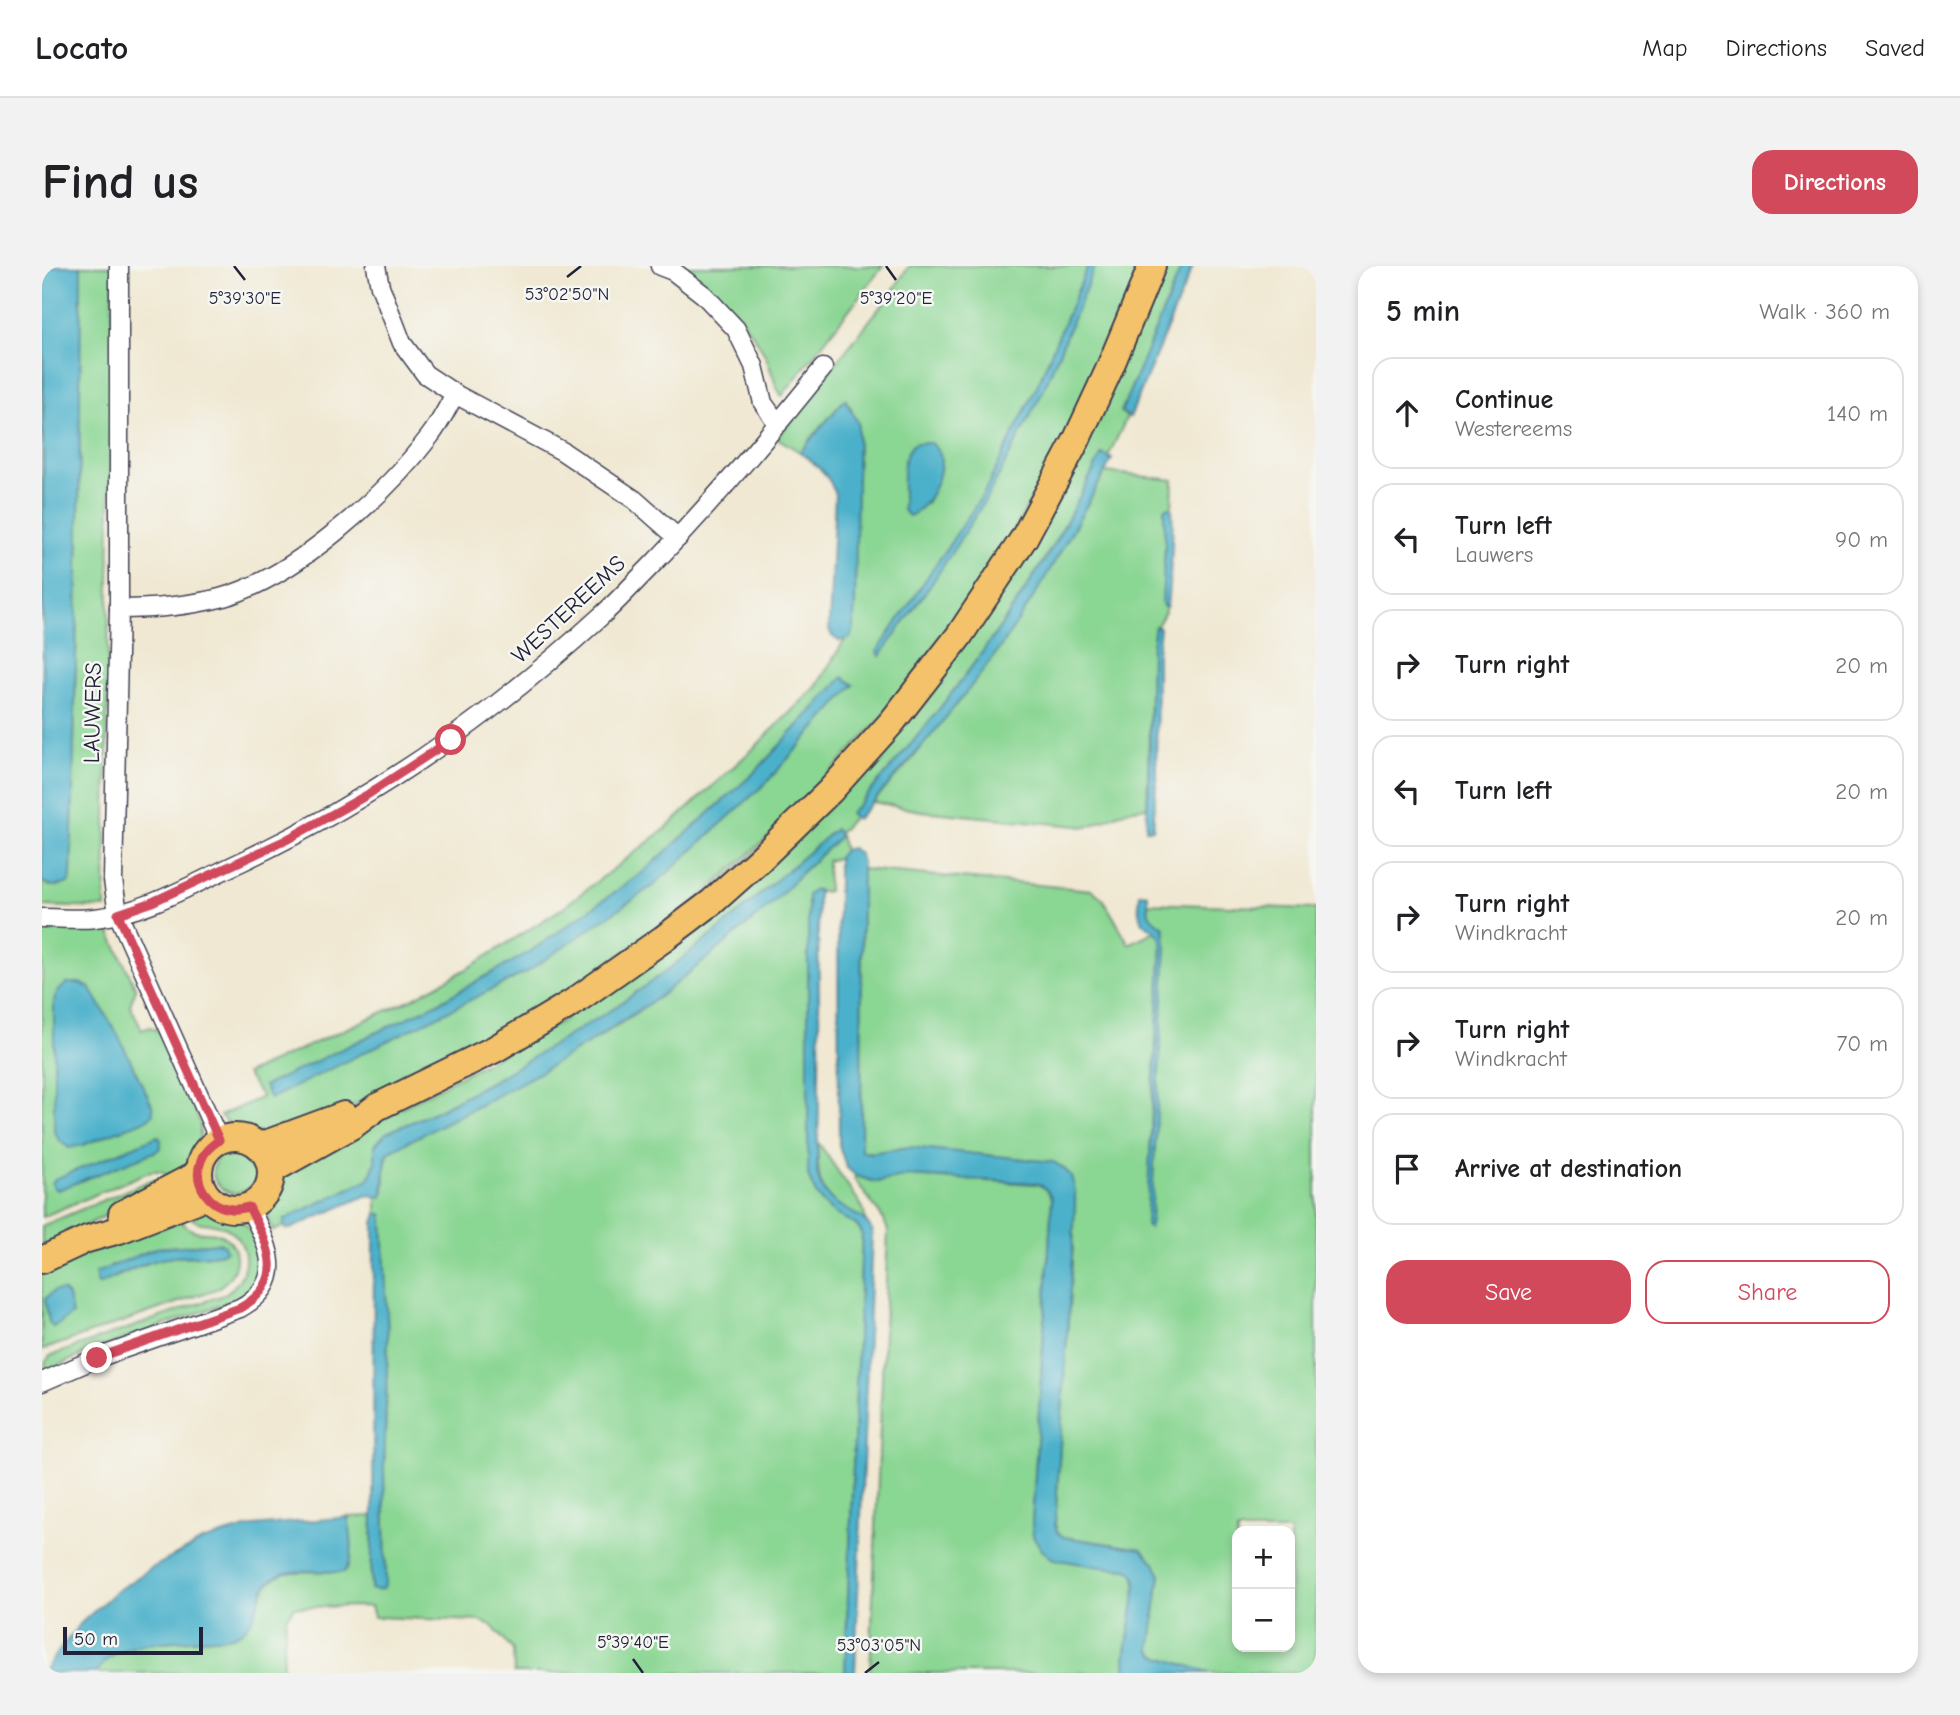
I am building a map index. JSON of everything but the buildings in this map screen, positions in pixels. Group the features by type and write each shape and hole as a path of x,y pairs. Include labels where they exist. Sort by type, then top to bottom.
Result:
{"main road":[{"path":"272,1170 353,1125 377,1107 495,1049 572,1003 712,902 830,791 892,722 959,636 1024,538 1076,441 1152,266"},
{"path":"260,1146 347,1114 377,1107"},
{"path":"233,1136 247,1138 260,1146 268,1156 272,1170 270,1185 262,1198 249,1207 234,1210 219,1206 202,1185 200,1161 208,1149 219,1140 233,1136"},
{"path":"42,1260 88,1239 112,1219 202,1185"}],"street":[{"name":"LAUWERS","path":"119,266 119,609 113,880 118,914 219,1140"},
{"path":"376,266 380,285 402,343 425,374 455,394 562,451 635,500 677,538"},
{"path":"660,266 673,271 704,295 736,329 754,366 763,403 778,424"},
{"name":"WESTEREEMS","path":"42,918 94,919 150,903 286,840 367,795 451,740 537,673 602,616 677,538 778,424 823,368"},
{"path":"119,609 158,609 222,598 275,575 326,539 387,486 431,435 455,394"},
{"path":"42,1382 97,1358 251,1302 266,1283 271,1257 249,1207"}],"green space":[{"path":"42,266 44,266 42,623"},
{"path":"81,266 113,266 105,908 42,906 42,881 49,886 70,882 71,875 79,524"},
{"path":"682,266 883,266 782,396 765,355 749,329 718,295"},
{"path":"909,266 1141,266 1081,405 1036,496 981,585 879,721 772,834 679,915 532,1015 402,1084 340,1111 265,1134 232,1125 220,1116 262,1097 246,1074 412,999 467,969 561,909 664,830 816,687 844,641 853,632 858,432 851,408 845,399 800,452 777,438 892,292","holes":["904,460 938,478 926,504 904,484"]},
{"path":"1163,266 1182,266 1121,412 1127,417 1108,457 1102,454 1053,545 978,658 904,753 851,813 854,817 839,833 834,830 718,931 665,972 611,1010 505,1074 437,1111 386,1133 376,1145 375,1163 369,1179 285,1219 285,1226 273,1231 267,1209 287,1169 561,1022 906,721"},
{"path":"1105,472 1173,480 1172,508 1164,510 1165,612 1155,627 1151,651 1147,807 1127,810 1087,827 921,811 873,802 913,758 994,656 1069,537"},
{"path":"840,836 844,850 838,858 827,861 828,891 818,892 817,889 808,895 808,1174 814,1190 825,1205 853,1223 862,1233 845,1673 514,1673 513,1650 492,1626 479,1621 374,1617 371,1606 294,1607 286,1618 282,1673 96,1673 112,1657 130,1648 162,1642 228,1637 240,1632 253,1616 265,1587 272,1579 283,1574 304,1571 344,1572 350,1529 348,1517 373,1516 371,1588 386,1580 384,1468 388,1337 382,1214 377,1214 377,1198 383,1196 386,1161 390,1151 562,1059 621,1023 719,948"},
{"path":"862,869 1092,890 1103,899 1129,944 1155,931 1158,933 1162,944 1147,1228 1166,946 1164,927 1152,918 1148,903 1316,909 1316,1673 1210,1673 1157,1656 1151,1651 1151,1643 1160,1575 1141,1549 1064,1537 1057,1532 1055,1524 1074,1227 1074,1183 861,1151"},
{"path":"42,926 102,927 110,932 136,989 130,1005 142,1030 150,1027 161,1032 200,1122 200,1138 186,1168 168,1176 161,1171 151,1171 42,1217"},
{"path":"818,1142 863,1208 866,1222 841,1208 827,1195 820,1179"},
{"path":"235,1149 251,1155 257,1171 251,1187 235,1193 219,1187 213,1171 219,1155"},
{"path":"856,1176 876,1182 908,1176 1034,1184 1043,1187 1052,1199 1032,1523 1053,1559 1128,1569 1134,1574 1136,1583 1125,1658 1126,1673 870,1673 888,1231 884,1220 854,1178"},
{"path":"151,1180 164,1184 42,1247 42,1226"},
{"path":"204,1209 233,1217 246,1224 254,1238 260,1266 250,1288 235,1300 91,1351 46,1371 45,1363 50,1356 223,1295 235,1286 245,1264 244,1250 238,1238 228,1229 196,1221 186,1211"},
{"path":"178,1214 192,1230 216,1233 228,1239 236,1254 230,1277 216,1289 42,1350 42,1269","holes":["220,1243 222,1253 157,1260 98,1284 96,1273 156,1248"]}],"water":[{"path":"44,266 81,266 79,524 71,875 70,882 56,886 42,881"},
{"path":"1088,266 1095,266 1044,389 988,496 934,580 880,656 877,652 984,493 1037,386"},
{"path":"1182,266 1193,266 1130,417 1121,412"},
{"path":"845,399 858,423 855,605 853,632 850,638 839,641 832,636 829,629 835,494 826,475 800,452"},
{"path":"915,443 931,443 939,451 941,459 938,479 929,498 909,516 903,510 903,474 906,456"},
{"path":"1102,454 1112,459 1056,559 1010,632 945,719 857,819 850,814 954,690 1002,625 1046,558"},
{"path":"1172,508 1172,533 1165,607 1162,604 1164,509"},
{"path":"1155,626 1160,628 1157,653 1156,784 1153,829 1146,829 1151,651"},
{"path":"843,677 854,685 767,782 654,885 527,972 270,1099 264,1086 434,1005 528,953 642,873 755,772"},
{"path":"835,829 840,836 775,901 659,997 539,1073 390,1151 386,1157 383,1196 365,1196 286,1229 283,1222 285,1219 369,1179 375,1163 375,1145 386,1133 437,1111 505,1074 611,1010 718,931"},
{"path":"851,848 859,853 862,863 861,1151 869,1153 910,1147 1053,1162 1069,1174 1075,1189 1075,1198 1055,1524 1057,1532 1064,1537 1141,1549 1155,1563 1160,1574 1151,1651 1157,1656 1210,1673 1126,1673 1125,1658 1136,1583 1134,1574 1128,1569 1053,1559 1042,1550 1033,1536 1052,1199 1047,1191 1034,1183 908,1176 876,1182 856,1176 846,1167 839,1145 838,858 844,850"},
{"path":"814,889 818,892 818,1176 829,1197 861,1218 872,1231 855,1673 845,1673 862,1233 854,1223 825,1205 814,1190 808,1174 808,895"},
{"path":"1140,893 1148,894 1149,914 1164,927 1166,946 1149,1228 1146,1226 1162,944 1158,934 1140,918"},
{"path":"67,983 80,983 90,988 118,1035 152,1105 153,1114 148,1119 69,1148 60,1141 54,1131 54,1002 57,992"},
{"path":"158,1136 161,1147 157,1151 58,1190 52,1183 55,1179"},
{"path":"377,1214 382,1214 383,1220 388,1337 384,1468 386,1580 384,1588 378,1590 371,1589 374,1223"},
{"path":"220,1243 226,1251 222,1253 158,1260 98,1285 95,1273 156,1248"},
{"path":"54,1291 63,1291 68,1296 72,1314 53,1327 49,1322 45,1299"},
{"path":"348,1517 351,1553 344,1572 296,1572 272,1579 265,1587 254,1616 240,1632 228,1637 162,1642 130,1648 112,1657 96,1673 42,1673 79,1625 115,1592 150,1569 202,1541 253,1526"}],"route":[{"path":"97,1358 251,1302 266,1283 271,1257 249,1207 234,1210 219,1206 207,1196 201,1186 198,1174 200,1161 208,1149 219,1140 118,914 150,903 286,840 367,795 451,740"}]}
